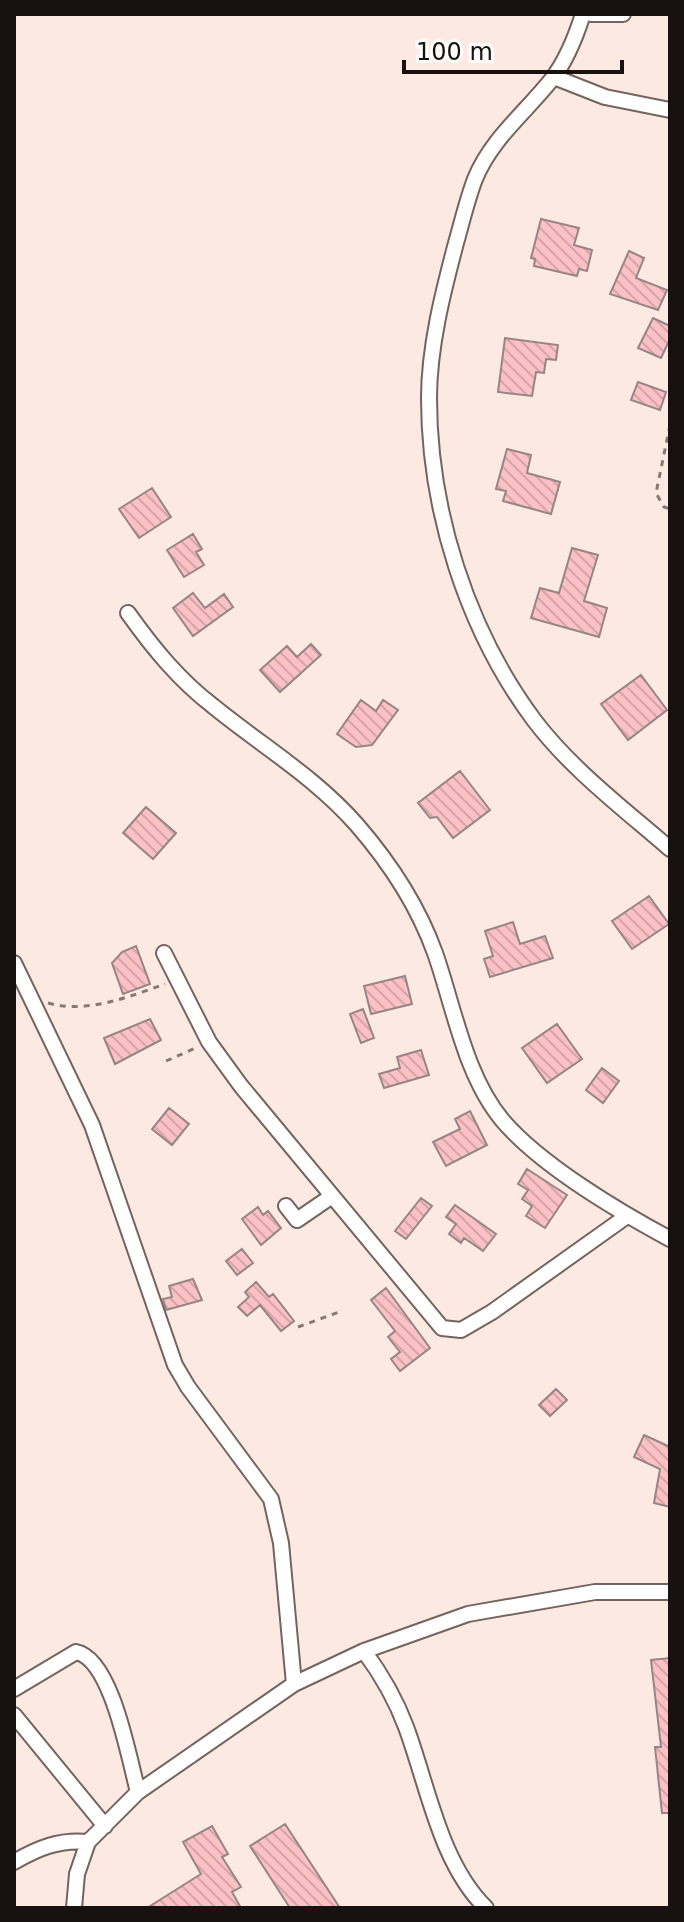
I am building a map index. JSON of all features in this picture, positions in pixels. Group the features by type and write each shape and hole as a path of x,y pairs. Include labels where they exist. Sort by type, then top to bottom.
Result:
{"street":[{"path":"583,14 554,77 510,126 475,178 445,283 429,396 433,461 445,528 459,576 510,685 536,723 570,759 670,849"},
{"path":"591,14 623,14"},
{"path":"554,77 605,97 670,110"},
{"path":"128,613 174,672 211,705 324,789 389,864 414,906 434,949 472,1067 502,1120 530,1146 627,1216 670,1239"},
{"path":"164,953 209,1042 433,1321 453,1332 492,1312 627,1216"},
{"path":"14,963 92,1125 175,1365 271,1499 281,1543 294,1684"},
{"path":"14,998 30,995"},
{"path":"286,1206 297,1220 332,1196"},
{"path":"74,1908 77,1874 88,1842 138,1792 294,1684 364,1651 468,1614 540,1599 595,1592 670,1592"},
{"path":"364,1651 401,1715 439,1823 467,1887 486,1908"},
{"path":"14,1689 76,1652 87,1654 99,1669 113,1700 138,1792"},
{"path":"14,1715 105,1826"},
{"path":"14,1862 36,1849 68,1840 88,1842"}],"path":[{"path":"670,425 656,493 664,507 670,509"},
{"path":"30,995 51,1004 76,1008 125,998 179,980"},
{"path":"166,1061 209,1042"},
{"path":"298,1327 339,1312"}],"building":[{"path":"541,219 579,228 574,245 592,250 587,271 579,269 577,276 534,266 535,259 531,258"},
{"path":"629,251 644,258 636,278 667,290 658,310 610,294"},
{"path":"653,318 670,326 670,339 661,358 638,348"},
{"path":"505,338 558,345 556,360 546,359 544,373 536,372 532,396 498,392"},
{"path":"638,382 666,392 660,410 631,400"},
{"path":"507,449 531,455 527,473 560,482 551,514 503,501 506,491 496,489"},
{"path":"152,488 171,517 139,538 119,509"},
{"path":"193,534 202,549 196,552 204,565 184,577 167,550"},
{"path":"572,548 598,555 584,601 607,608 599,637 531,618 540,588 559,593"},
{"path":"193,593 205,608 224,594 233,607 193,636 173,608"},
{"path":"311,644 321,655 280,692 260,670 287,646 297,657"},
{"path":"641,675 667,710 628,740 601,704"},
{"path":"361,700 376,711 383,700 398,710 372,745 356,747 337,734"},
{"path":"460,771 490,810 453,838 437,817 430,818 418,803"},
{"path":"146,807 176,833 153,859 123,833"},
{"path":"649,896 669,924 632,949 612,921"},
{"path":"513,922 520,944 545,936 553,958 490,977 484,959 493,956 485,931"},
{"path":"136,946 150,984 123,994 112,963 122,952"},
{"path":"405,976 412,1004 371,1014 364,986"},
{"path":"363,1009 374,1038 361,1043 350,1014"},
{"path":"150,1019 161,1040 115,1064 104,1038"},
{"path":"557,1024 582,1059 547,1083 522,1048"},
{"path":"421,1050 429,1075 384,1088 379,1074 400,1068 397,1057"},
{"path":"602,1068 619,1081 603,1103 586,1090"},
{"path":"169,1108 189,1124 172,1145 152,1129"},
{"path":"470,1111 487,1145 446,1166 433,1142 460,1129 455,1119"},
{"path":"527,1169 567,1195 545,1228 526,1216 532,1206 522,1199 528,1190 518,1184"},
{"path":"421,1198 432,1206 406,1239 395,1231"},
{"path":"455,1205 496,1234 483,1251 464,1238 461,1243 449,1234 456,1224 446,1217"},
{"path":"258,1207 263,1215 268,1211 281,1228 261,1245 242,1219"},
{"path":"242,1249 253,1263 237,1275 226,1261"},
{"path":"193,1279 202,1300 166,1310 163,1299 172,1297 169,1286"},
{"path":"256,1282 269,1297 273,1294 294,1321 281,1331 260,1305 247,1316 238,1307 249,1297 245,1292"},
{"path":"386,1288 430,1348 400,1371 391,1359 400,1352 388,1337 395,1331 371,1300"},
{"path":"556,1389 567,1400 550,1416 539,1405"},
{"path":"644,1435 670,1447 670,1507 654,1503 660,1469 634,1457"},
{"path":"670,1658 670,1813 662,1813 655,1747 661,1747 651,1660"},
{"path":"285,1824 340,1908 290,1908 250,1846"},
{"path":"212,1826 228,1854 222,1857 241,1887 232,1892 241,1908 147,1908 201,1874 183,1842"}]}
